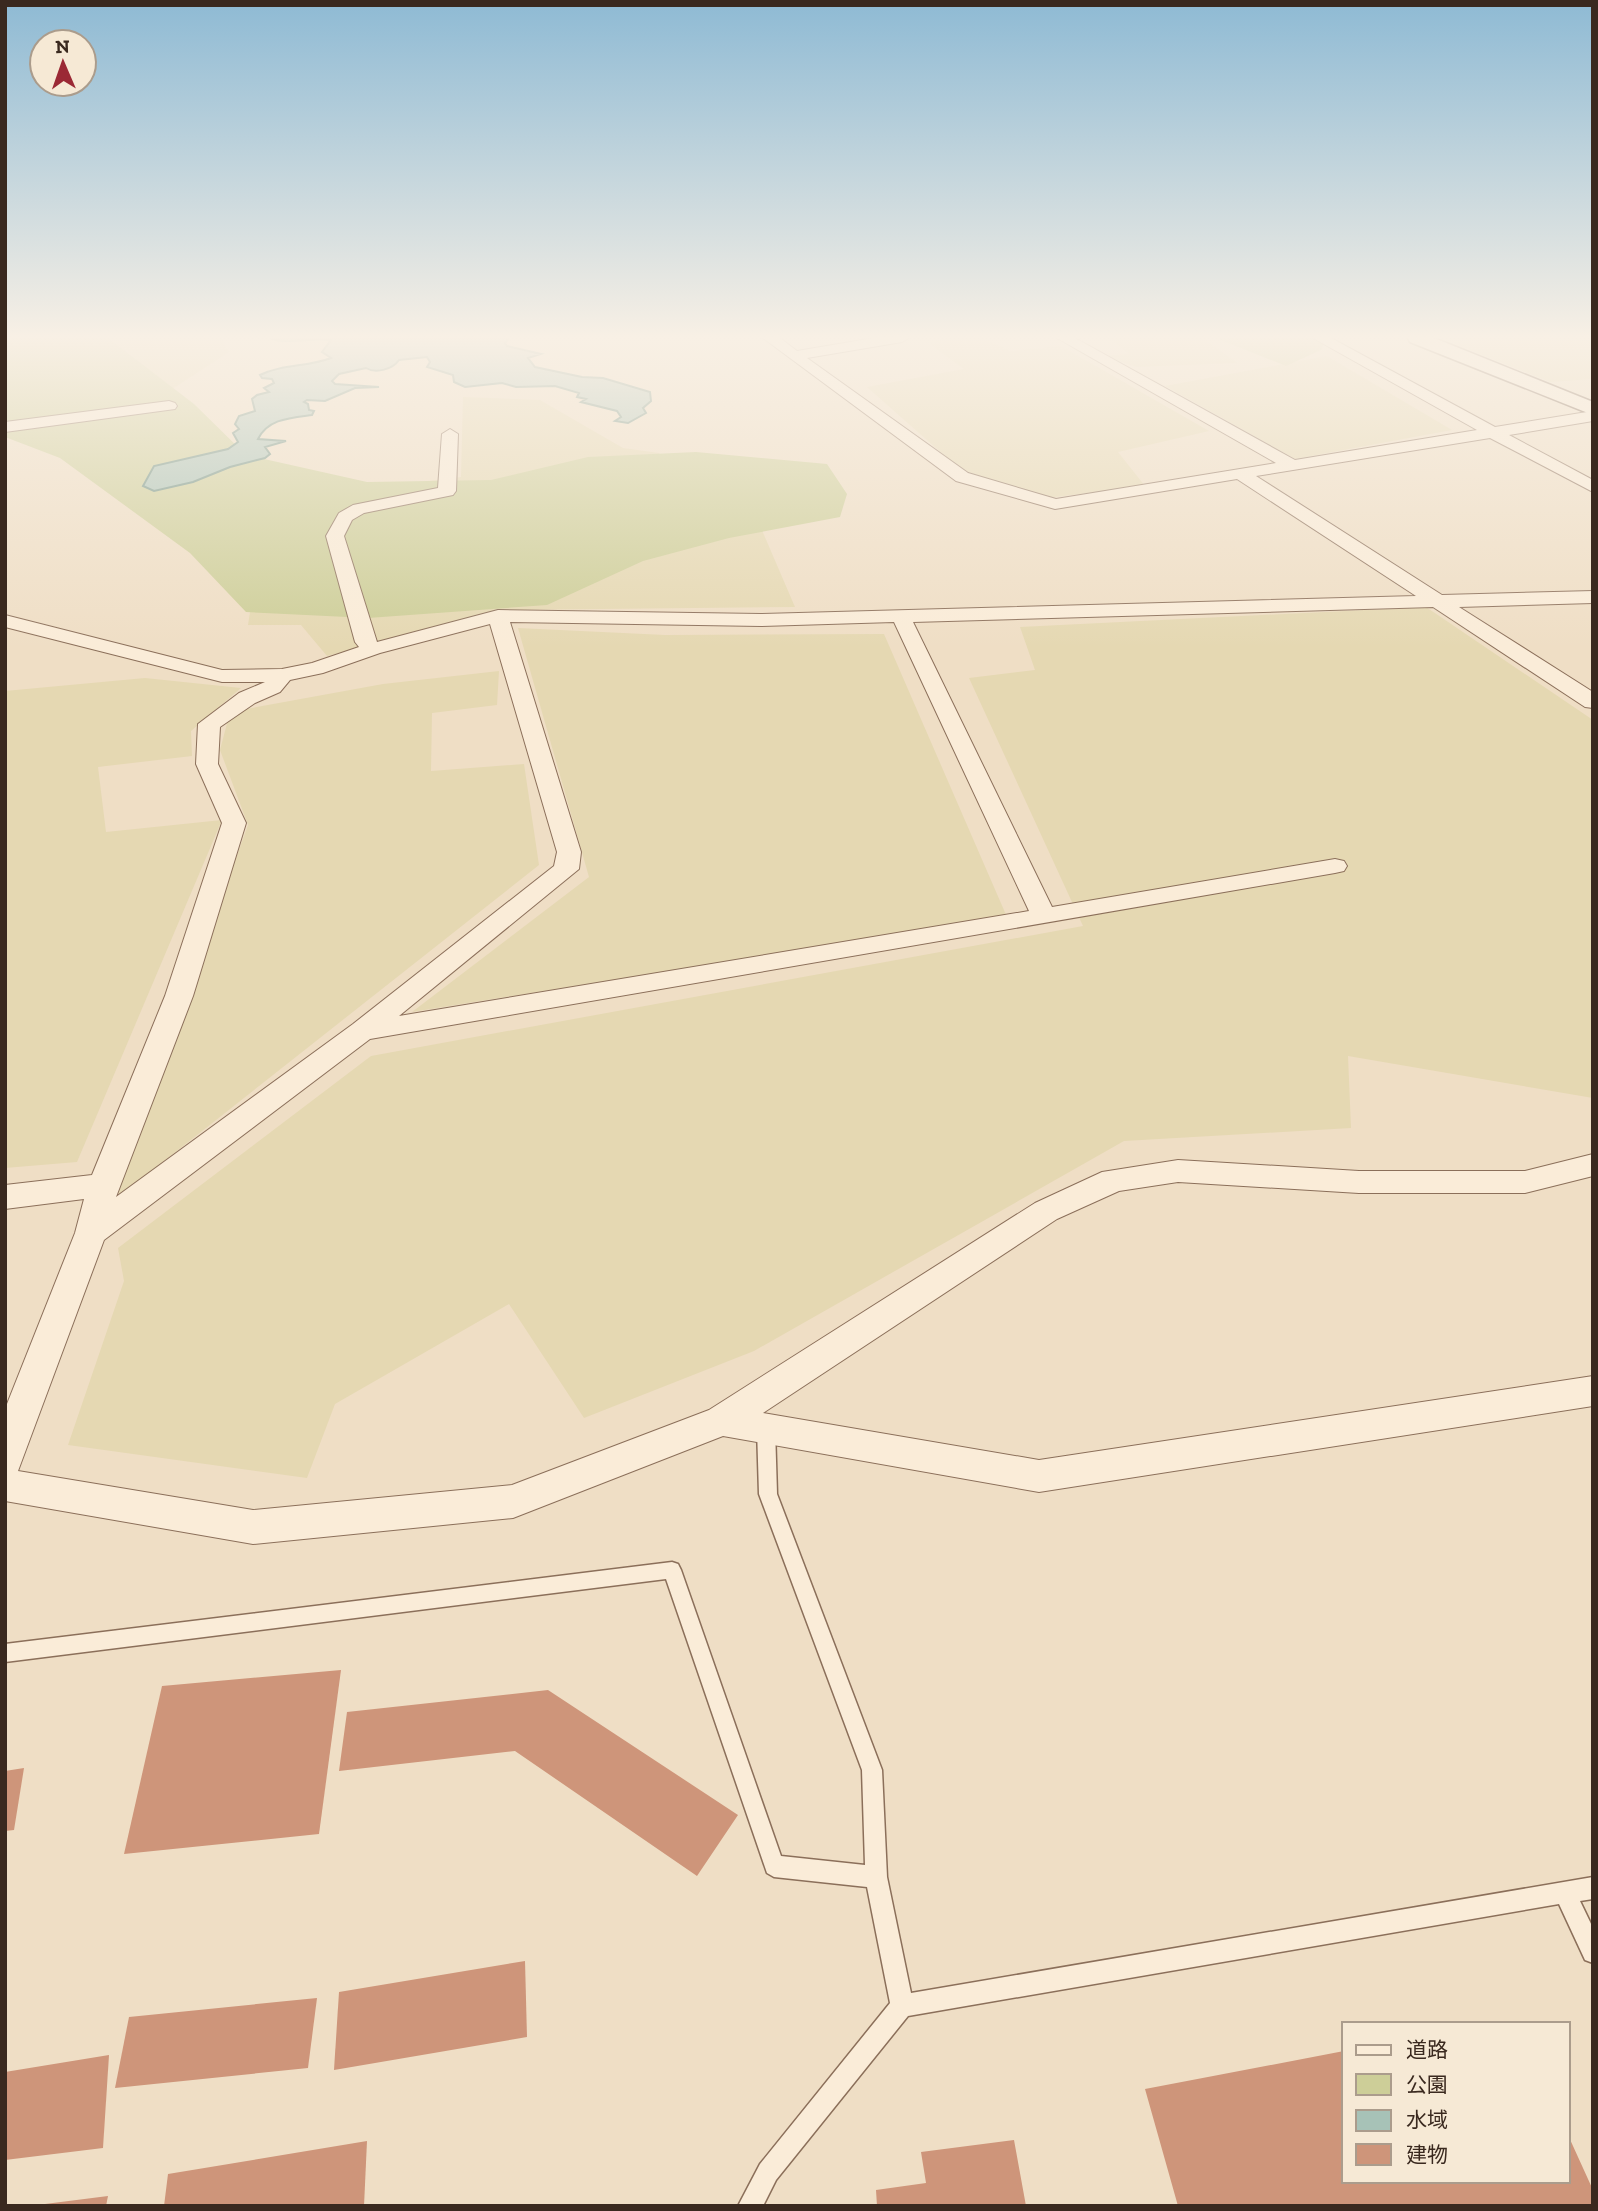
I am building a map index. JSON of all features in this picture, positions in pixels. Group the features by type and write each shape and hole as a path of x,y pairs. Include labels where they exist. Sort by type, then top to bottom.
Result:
{"street":[{"path":"373,649 365,642 335,536 345,517 359,509 447,491 450,441"},
{"path":"912,441 962,477 1055,504 1436,441"},
{"path":"1249,441 1292,465"},
{"path":"1509,441 1593,487"},
{"path":"1241,474 1593,702"},
{"path":"5,621 222,676 282,675 316,669 373,649 498,616 761,620 1593,597"},
{"path":"91,1233 362,1031 566,869 569,852 498,616"},
{"path":"901,617 1044,916"},
{"path":"5,1460 91,1233 104,1185 178,996 234,823 207,764 209,724 247,698 272,687 282,675"},
{"path":"362,1031 1335,866"},
{"path":"5,1485 253,1527 513,1501 722,1422 1046,1211 1112,1180 1178,1171 1359,1182 1525,1182 1593,1165"},
{"path":"5,1197 104,1185"},
{"path":"722,1422 1039,1476 1593,1391"}],"lane":[{"path":"766,1428 768,1494 872,1770 876,1877 902,2006"},
{"path":"5,1653 672,1570 774,1866 876,1877"},
{"path":"750,2206 768,2172 902,2006 1593,1888"},
{"path":"1565,1893 1593,1952"}],"shaded area":[{"path":"462,441 611,441 623,448 659,453 696,508 758,521 795,607 504,610 327,656 301,625 248,625 253,593 312,495 461,477"},
{"path":"928,441 1165,441 1118,452 1145,486 1047,498 963,472"},
{"path":"1263,441 1391,441 1295,459"},
{"path":"1426,607 1593,720 1593,1098 1348,1056 1351,1128 1124,1141 754,1351 584,1418 509,1304 335,1404 307,1478 68,1445 124,1281 118,1248 371,1056 1083,926 969,678 1035,670 1020,627"},
{"path":"518,628 665,635 884,634 1007,917 412,1012 589,877"},
{"path":"499,671 497,705 432,713 431,771 524,764 539,865 111,1203 248,825 220,750 230,712 383,684"},
{"path":"145,678 241,688 191,731 192,756 98,767 106,832 222,820 77,1162 5,1168 5,691"}],"green space":[{"path":"16,441 232,441 246,455 367,482 491,480 588,457 696,452 827,464 847,494 840,517 729,538 643,561 547,605 368,618 246,612 190,553 60,458"}],"water":[{"path":"285,441 265,447 270,454 265,458 230,467 193,482 154,491 143,486 154,466 228,449 238,442"}],"building":[{"path":"341,1670 319,1834 124,1854 162,1686"},
{"path":"548,1690 738,1815 697,1876 515,1751 339,1771 347,1712"},
{"path":"24,1768 14,1830 5,1831 5,1771"},
{"path":"525,1961 527,2037 334,2070 339,1992"},
{"path":"317,1998 308,2068 115,2088 129,2017"},
{"path":"1342,2051 1342,2183 1570,2183 1570,2139 1593,2190 1593,2206 1178,2206 1145,2089"},
{"path":"109,2055 103,2148 5,2160 5,2072"},
{"path":"1014,2140 1026,2206 877,2206 876,2190 926,2183 921,2152"},
{"path":"367,2141 364,2206 164,2206 168,2174"},
{"path":"108,2196 106,2206 45,2206 45,2204"}]}
